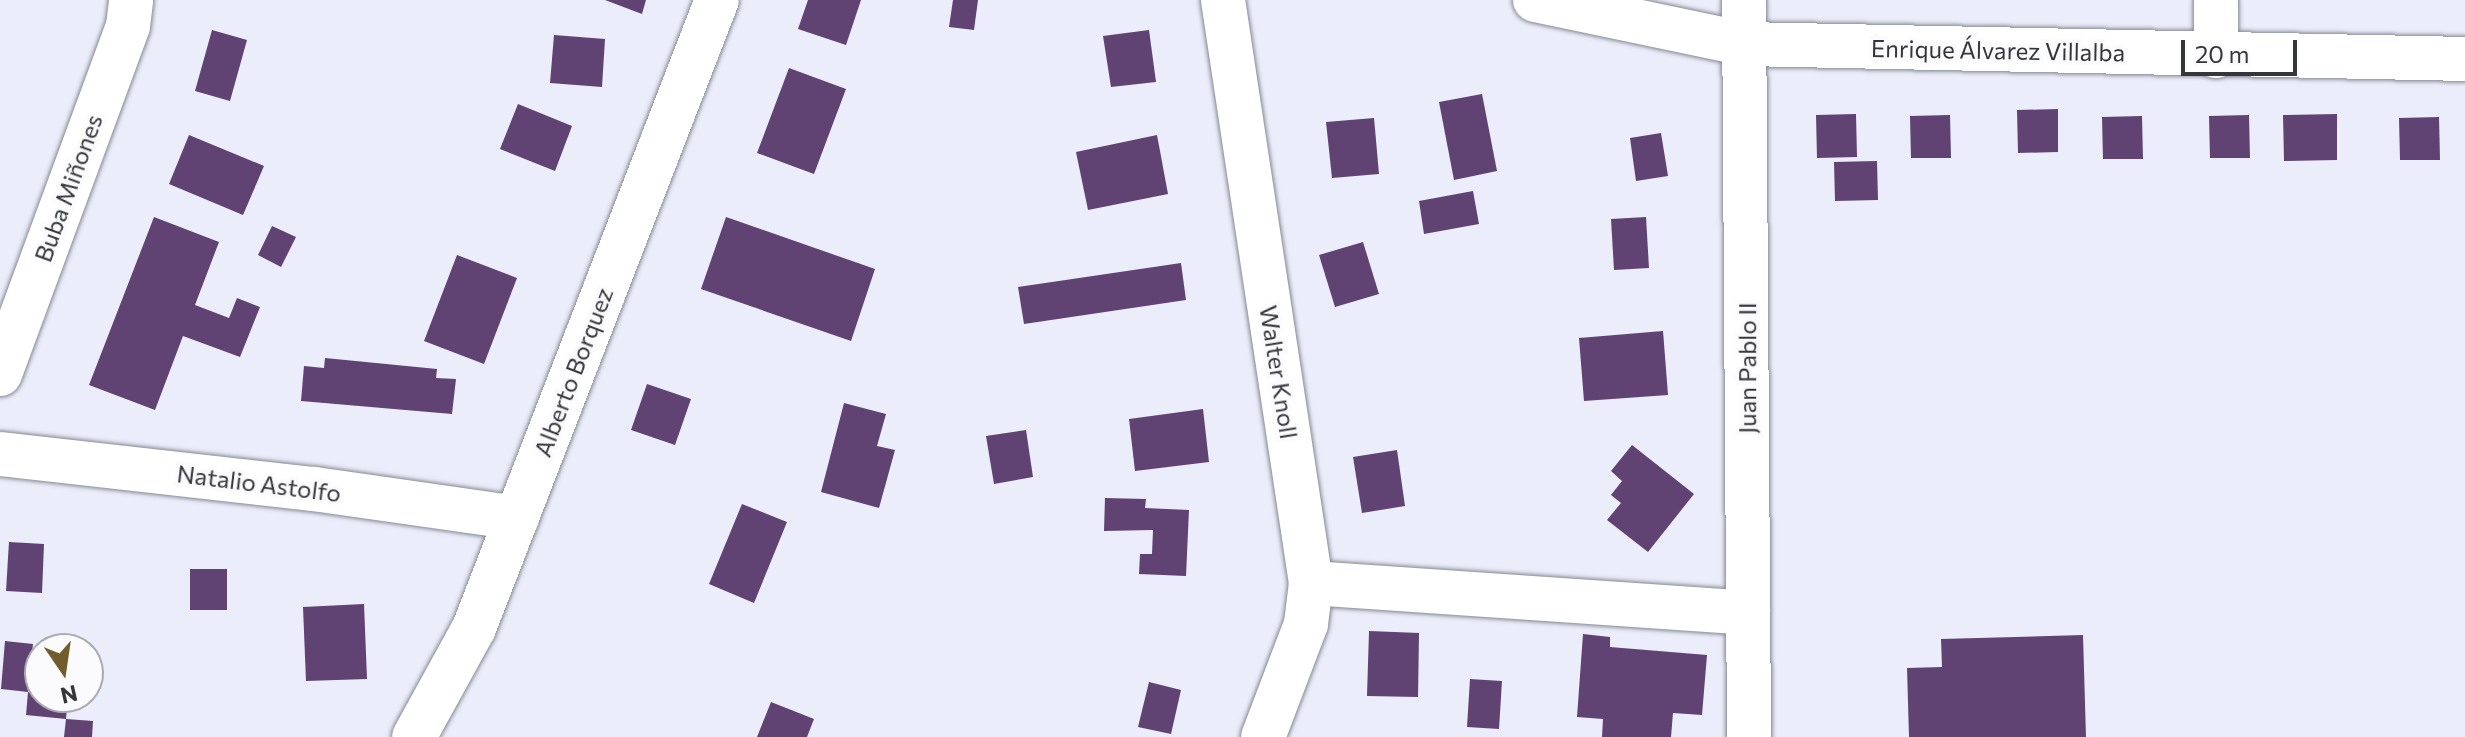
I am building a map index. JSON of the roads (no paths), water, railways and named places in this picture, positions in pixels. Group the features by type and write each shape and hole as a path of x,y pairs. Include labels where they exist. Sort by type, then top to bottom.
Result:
{"street":[{"name":"Buba Miñones","path":"0,374 128,26 131,0"},
{"name":"Alberto Borquez","path":"414,737 457,666 717,0"},
{"name":"Walter Knoll","path":"1223,0 1311,583 1306,624 1263,737"},
{"name":"Enrique Álvarez Villalba","path":"1535,0 1745,44 2465,59"},
{"name":"Juan Pablo II","path":"1744,0 1749,737"},
{"path":"2216,0 2216,56"},
{"name":"Natalio Astolfo","path":"0,454 314,489 517,518"},
{"path":"1311,583 1748,613"}]}
